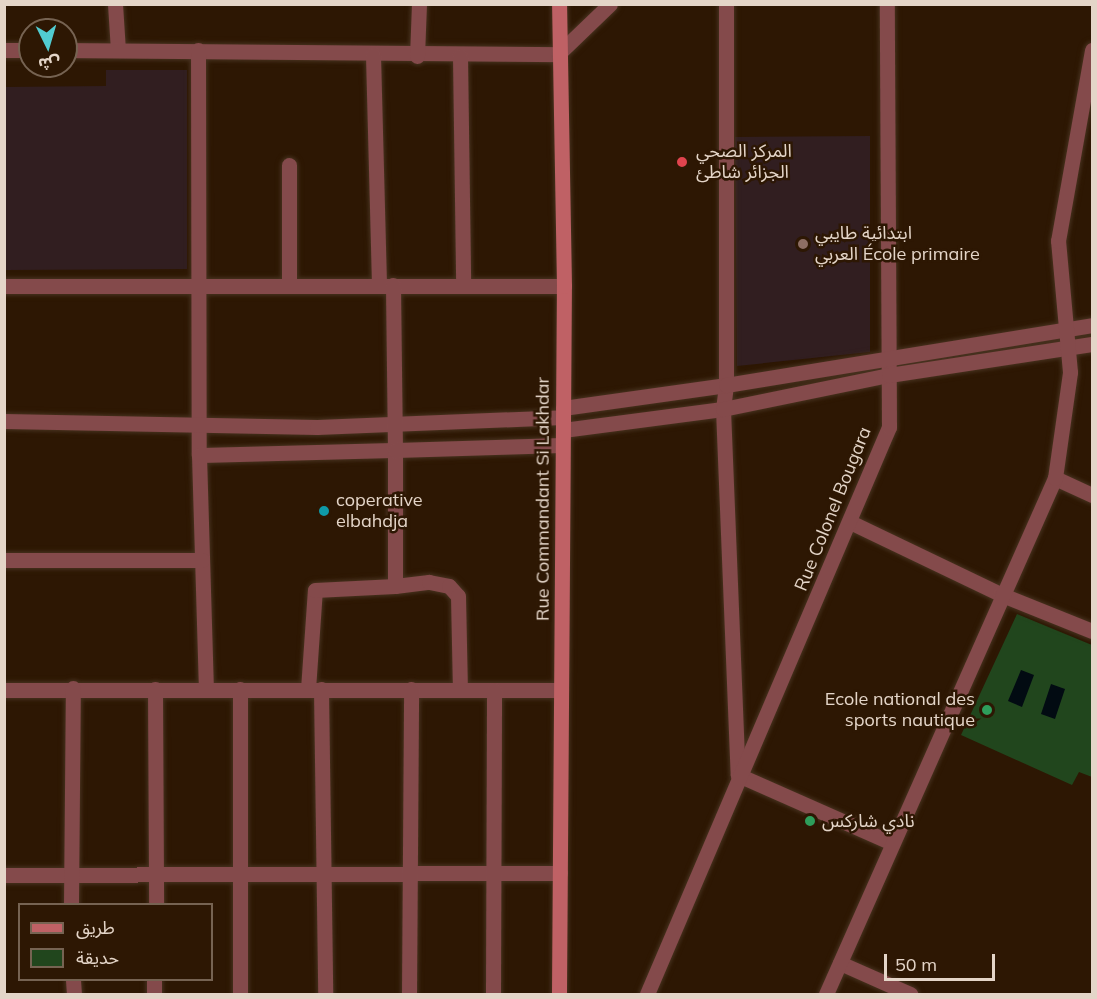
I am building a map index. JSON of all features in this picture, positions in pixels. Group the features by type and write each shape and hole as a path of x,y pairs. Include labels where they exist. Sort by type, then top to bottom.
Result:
{"main road":[{"name":"Rue Commandant Si Lakhdar","path":"559,994 564,286 558,54 560,4"}],"street":[{"path":"116,4 118,50"},
{"path":"417,56 419,4"},
{"path":"78,50 198,50 417,56 558,54 610,4"},
{"path":"726,4 726,386 723,409 738,775 892,843"},
{"name":"Rue Colonel Bougara","path":"646,994 738,775 789,668 889,427 887,4"},
{"path":"198,50 201,286 199,455 206,689"},
{"path":"826,994 1000,594 1055,478 1070,372 1058,242 1087,104 1092,50"},
{"path":"373,55 394,423 394,585"},
{"path":"460,56 463,285"},
{"path":"289,165 289,285"},
{"path":"4,286 564,286"},
{"path":"4,421 316,427 394,423 563,425 726,386 888,356 1092,324"},
{"path":"199,455 395,450 563,425 723,409 889,375 1092,344"},
{"path":"1055,478 1092,495"},
{"path":"850,522 1000,594 1092,631"},
{"path":"4,560 202,560"},
{"path":"325,994 323,874 314,689 315,590 429,582 449,586 458,596 460,689"},
{"path":"4,690 72,688 561,690"},
{"path":"71,903 72,688"},
{"path":"156,689 156,903"},
{"path":"240,689 238,874 240,994"},
{"path":"409,994 411,689"},
{"path":"493,994 494,690"},
{"path":"4,875 560,873"},
{"path":"840,963 910,994"}],"shaded area":[{"path":"106,70 187,70 187,269 5,270 5,87 106,86"},
{"name":"ابتدائية طايبي العربي École primaire","path":"870,136 870,352 737,366 735,137"},
{"path":"1021,670 1034,675 1022,707 1008,701"},
{"path":"1051,684 1065,689 1055,719 1041,714"}],"green space":[{"path":"1017,614 1092,645 1092,777 1079,772 1072,785 961,735"}],"place":[{"name":"المركز الصحي الجزائر شاطئ","path":"682,162"},
{"name":"ابتدائية طايبي العربي École primaire","path":"803,244"},
{"name":"coperative elbahdja","path":"324,511"},
{"name":"Ecole national des sports nautique","path":"987,710"},
{"name":"نادي شاركس","path":"810,821"}]}
